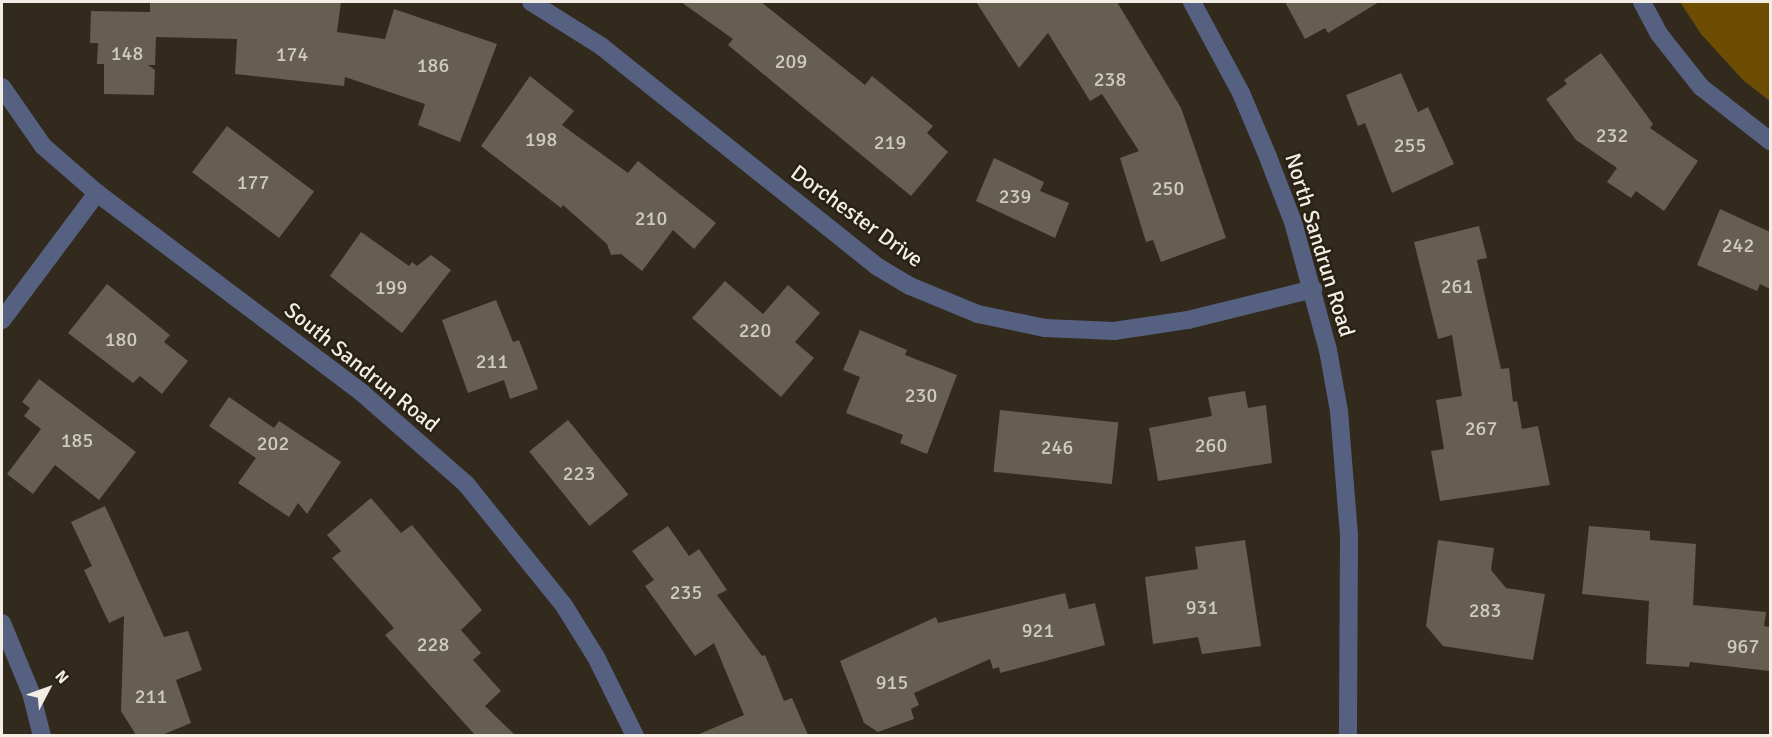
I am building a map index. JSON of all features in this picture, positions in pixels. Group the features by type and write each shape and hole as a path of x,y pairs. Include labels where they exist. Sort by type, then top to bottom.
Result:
{"street":[{"name":"Dorchester Drive","path":"531,2 601,46 878,267 910,286 978,314 1046,328 1114,331 1188,320 1313,290"},
{"name":"North Sandrun Road","path":"1192,2 1241,93 1268,157 1313,290 1332,370 1346,473 1348,735"},
{"path":"1642,2 1659,34 1701,87 1770,141"},
{"name":"South Sandrun Road","path":"2,87 43,146 97,193 361,392 466,484 563,604 596,657 635,735"},
{"path":"2,320 97,193"},
{"path":"2,622 31,693 42,735"}],"shaded area":[{"path":"1680,2 1770,2 1770,101 1744,81 1701,34"}],"building":[{"path":"150,2 341,2 337,32 385,39 394,9 497,44 460,142 418,125 425,104 345,77 344,86 235,74 237,39 156,37 155,65 148,65 155,70 154,95 104,94 104,64 97,64 98,43 90,43 91,11 150,12"},
{"path":"681,2 761,2 865,85 872,76 933,126 927,133 948,152 911,196 728,45 733,39"},
{"path":"976,2 1117,2 1181,108 1226,238 1161,262 1153,240 1146,242 1120,158 1139,151 1102,94 1090,101 1048,33 1019,68"},
{"path":"1285,2 1379,2 1328,33 1325,28 1305,39"},
{"path":"1601,53 1653,124 1650,128 1698,161 1664,211 1636,191 1631,198 1607,182 1617,168 1576,140 1546,99 1567,84 1564,80"},
{"path":"1401,73 1418,112 1428,107 1454,164 1392,193 1365,123 1358,126 1346,95"},
{"path":"530,76 574,111 562,125 628,173 638,161 716,223 694,249 673,230 642,271 621,254 611,255 607,244 563,205 561,208 481,146"},
{"path":"227,126 314,192 279,238 192,172"},
{"path":"994,158 1044,182 1040,191 1069,203 1055,238 976,201"},
{"path":"1720,209 1770,232 1770,289 1760,284 1757,291 1697,265"},
{"path":"1479,226 1487,258 1477,260 1501,369 1509,368 1513,402 1517,401 1522,429 1538,426 1550,485 1440,501 1431,451 1444,449 1436,400 1462,396 1452,335 1438,339 1414,242"},
{"path":"361,232 409,266 412,262 417,266 431,255 451,270 402,333 330,276"},
{"path":"725,281 763,314 788,285 820,313 795,342 814,358 781,397 692,318"},
{"path":"107,284 170,335 164,342 188,361 162,394 140,376 133,383 68,333"},
{"path":"496,300 513,342 519,340 538,389 510,399 504,380 468,393 442,320"},
{"path":"860,330 907,350 905,355 957,375 927,454 900,443 903,435 846,413 860,377 843,370"},
{"path":"39,379 136,452 99,500 55,465 33,494 7,474 41,429 24,416 30,408 22,402"},
{"path":"1245,391 1248,408 1266,405 1272,463 1158,481 1149,428 1212,416 1208,397"},
{"path":"229,397 274,428 279,421 341,462 307,514 298,503 289,517 238,483 256,458 209,426"},
{"path":"1000,410 1118,422 1112,484 994,472"},
{"path":"568,420 628,495 590,526 529,451"},
{"path":"371,498 401,533 412,525 482,610 461,630 481,653 473,660 501,691 485,706 515,735 475,735 385,635 394,628 332,558 341,551 327,535"},
{"path":"105,506 164,637 188,631 202,670 176,680 191,723 162,735 136,735 121,711 124,616 109,623 84,570 92,566 71,522"},
{"path":"668,526 689,556 699,549 727,590 717,595 762,656 765,655 784,701 792,698 808,735 697,735 744,715 714,643 695,656 645,586 654,580 632,551"},
{"path":"1589,526 1650,531 1650,540 1696,544 1693,605 1766,612 1764,626 1770,627 1770,671 1690,662 1689,667 1646,664 1649,601 1582,594"},
{"path":"1245,540 1261,646 1202,654 1198,637 1153,644 1145,577 1198,569 1195,547"},
{"path":"1438,540 1494,548 1491,570 1506,588 1545,594 1533,660 1443,646 1426,626"},
{"path":"1065,593 1069,609 1095,603 1105,645 1000,673 999,667 993,669 990,659 914,693 919,705 911,709 914,719 878,732 864,723 840,661 936,617 938,623"}]}
